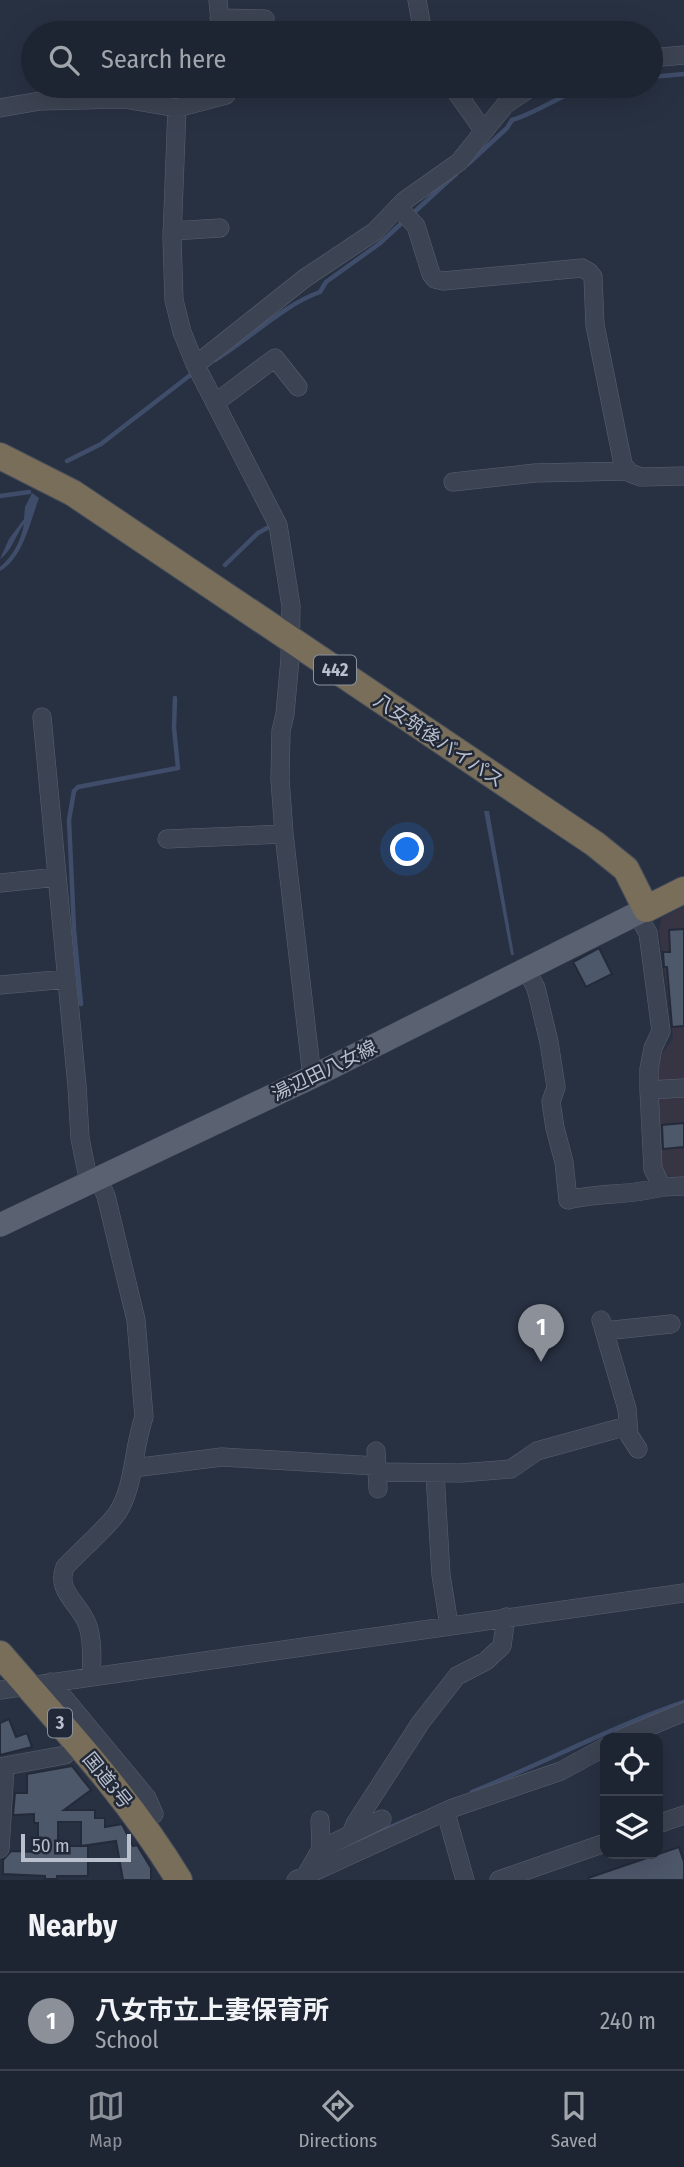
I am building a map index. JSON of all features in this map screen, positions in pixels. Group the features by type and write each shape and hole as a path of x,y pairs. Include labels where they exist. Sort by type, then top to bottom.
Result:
{"highway":[{"name":"八女筑後バイパス","path":"0,456 73,493 595,844 626,869 641,911"},
{"path":"641,911 684,890"},
{"name":"国道3号","path":"0,1654 39,1684 157,1844 179,1880"}],"main road":[{"name":"湯辺田八女線","path":"0,1225 312,1077 641,911"}],"street":[{"path":"417,0 421,21"},
{"path":"219,17 265,19"},
{"path":"663,57 684,55"},
{"path":"0,108 26,98"},
{"path":"110,98 177,108 215,98"},
{"path":"461,98 483,130"},
{"path":"197,366 305,278 374,232 398,207 459,162 482,135 483,130 505,105 515,98"},
{"path":"177,108 172,231 174,300 182,332 197,366 278,525 291,606 291,641 281,731 280,779 312,1077"},
{"path":"398,207 415,226 430,274 435,279 443,281 582,268 589,272 593,277 595,325 623,464 628,471"},
{"path":"172,231 220,228"},
{"path":"215,403 275,358 298,387"},
{"path":"453,482 535,473 628,471 641,477 684,475"},
{"path":"42,717 80,1138 94,1180 106,1196 136,1320 144,1418 133,1468 118,1512 65,1567 61,1576 63,1588 88,1625 91,1677"},
{"path":"167,839 284,834"},
{"path":"0,883 57,877"},
{"path":"641,911 648,933 661,1031 653,1048 649,1090 653,1169 662,1187"},
{"path":"526,969 536,988 549,1042 556,1087 551,1102 564,1162 568,1200 582,1196 684,1186"},
{"path":"0,985 67,979"},
{"path":"649,1090 684,1088"},
{"path":"638,1449 629,1435 627,1409 602,1326 671,1324"},
{"path":"133,1468 222,1457 435,1473 510,1469 537,1451 627,1426"},
{"path":"435,1473 441,1575 449,1625"},
{"path":"0,1689 684,1593"},
{"path":"351,1834 421,1721 457,1676 486,1661 502,1646 506,1617"},
{"path":"39,1684 147,1798 154,1814"},
{"path":"634,1733 684,1712"},
{"path":"301,1877 453,1808 561,1771 600,1750"},
{"path":"0,1849 2,1767 65,1755"},
{"path":"446,1813 465,1880"},
{"path":"663,1822 684,1815"},
{"path":"301,1877 321,1849 382,1819"},
{"path":"320,1820 321,1849"},
{"path":"499,1880 600,1845"}],"shaded area":[{"path":"684,907 684,1181 680,1181 663,1173 659,1166 657,1072 663,1052 673,1038 659,930 662,917"}],"water":[{"path":"32,493 39,498 25,539 15,557 0,571 0,567 19,542 24,524 0,559 9,539 24,519 25,507"},
{"path":"484,811 489,811 514,955 511,955"}],"building":[{"path":"684,929 684,1026 672,1027 667,967 664,967 663,952 670,952 669,930"},
{"path":"599,948 612,974 586,987 573,962"},
{"path":"684,1123 684,1147 663,1149 662,1125"},
{"path":"9,1719 16,1737 27,1733 32,1747 0,1755 0,1723"},
{"path":"72,1766 91,1790 64,1810 95,1810 95,1818 105,1818 105,1827 122,1824 133,1846 137,1845 151,1868 151,1880 123,1880 116,1841 81,1846 88,1846 88,1876 57,1876 57,1879 45,1879 45,1876 3,1874 3,1860 11,1851 38,1852 38,1823 34,1823 34,1814 13,1815 15,1793 27,1793 27,1774","holes":["58,1822 81,1822 81,1846 58,1846"]},
{"path":"679,1847 684,1862 684,1880 588,1880 644,1859 663,1859 663,1852"}],"waterway":[{"path":"663,76 684,74"},
{"path":"468,164 507,128 512,120 560,98"},
{"path":"411,215 456,174"},
{"path":"215,360 293,305 320,292 326,282 379,244 404,221"},
{"path":"67,461 101,444 193,373"},
{"path":"0,496 29,492"},
{"path":"225,565 258,533 269,527"},
{"path":"81,1004 74,930 69,820 74,791 78,787 178,768 174,728 175,698"},
{"path":"472,1792 684,1702"},
{"path":"379,1832 416,1816"}],"place":[{"name":"八女市立上妻保育所","path":"541,1362"}]}
